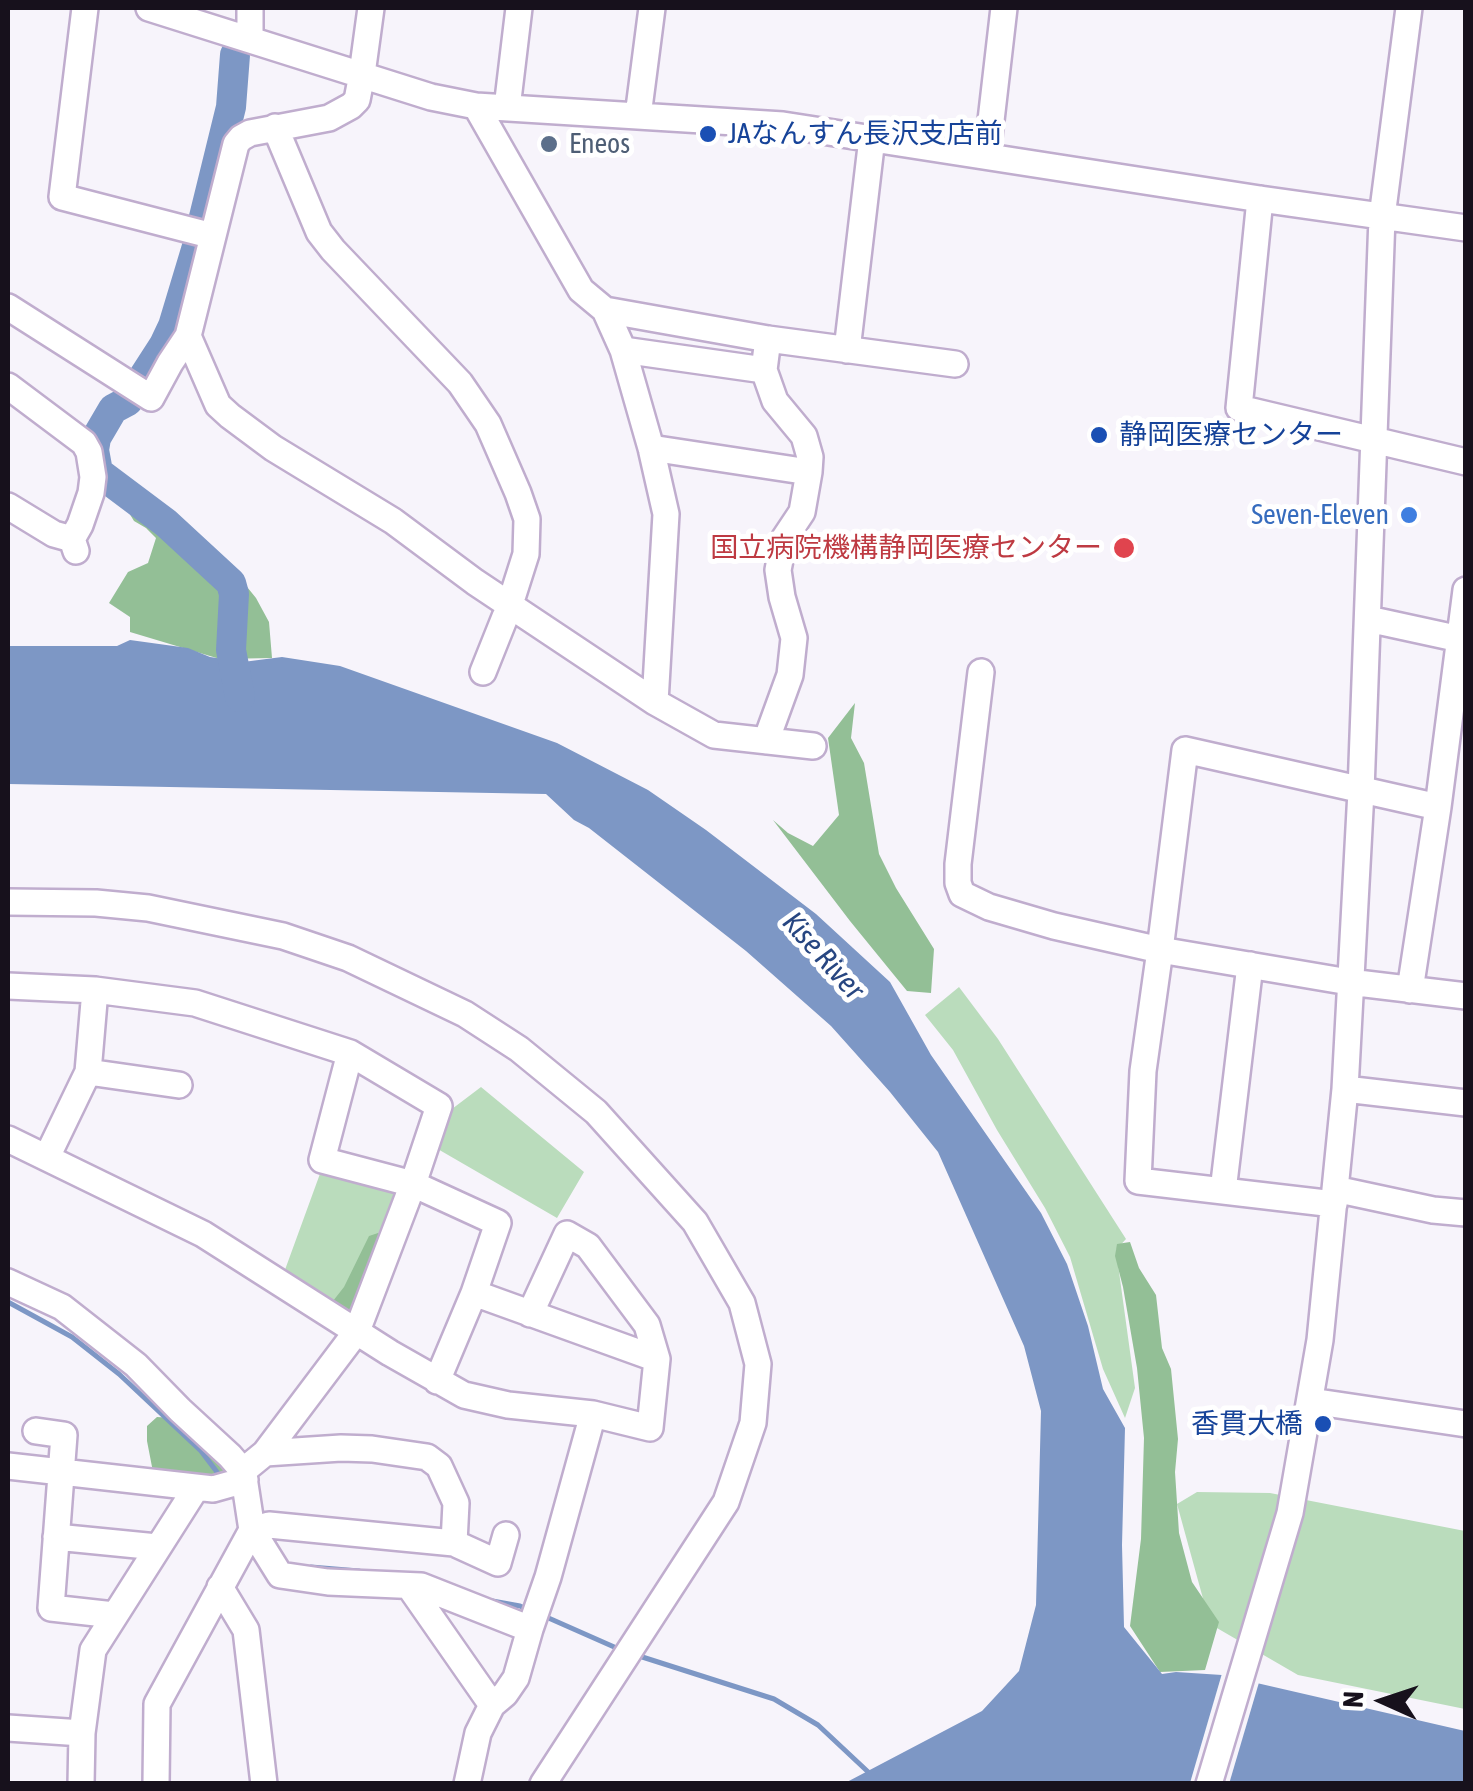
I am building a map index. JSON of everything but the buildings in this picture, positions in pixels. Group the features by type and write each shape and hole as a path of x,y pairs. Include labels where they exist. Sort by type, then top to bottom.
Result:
{"street":[{"path":"85,8 62,196 213,236"},
{"path":"150,8 431,97 476,106 783,125 1466,228"},
{"path":"250,8 250,38"},
{"path":"8,308 151,398 188,336 236,144 250,134 275,127 330,118 344,112 356,100 371,8"},
{"path":"507,108 519,8"},
{"path":"638,116 652,8"},
{"path":"987,155 1004,8"},
{"path":"1210,1784 1290,1514 1320,1340 1345,1089 1361,791 1382,218 1409,8"},
{"path":"476,106 580,290 605,310 623,350 652,448 666,514 655,702"},
{"path":"275,127 318,232 460,384 488,424 518,493 527,519 526,554 483,672"},
{"path":"847,350 872,138"},
{"path":"1260,199 1239,408 1466,462"},
{"path":"605,310 955,364"},
{"path":"188,336 218,405 230,416 273,448 393,521 475,582 655,702 714,735 813,746"},
{"path":"766,741 790,675 794,638 778,570 784,539 802,512 810,457 804,436 774,401 764,370 768,338"},
{"path":"623,350 764,370"},
{"path":"8,386 84,444 93,477 74,545 8,506"},
{"path":"652,448 809,472"},
{"path":"1410,990 1466,590"},
{"path":"1368,619 1460,639"},
{"path":"981,672 958,864 962,894 1005,912 1160,950 1350,982 1466,996"},
{"path":"1438,807 1184,750 1143,1071 1138,1181 1223,1191 1334,1196 1466,1213"},
{"path":"8,902 148,908 282,936 348,958 465,1014 519,1049 596,1112 695,1222 742,1303 758,1364 753,1422 726,1502 543,1784"},
{"path":"1223,1191 1250,966"},
{"path":"8,986 95,990 196,1003 350,1053 439,1106 358,1331 244,1475 213,1489 196,1488 145,1468 61,1471 8,1466"},
{"path":"47,1157 88,1072 95,990"},
{"path":"350,1053 322,1160 413,1184 498,1223 437,1381"},
{"path":"88,1072 179,1085"},
{"path":"1345,1089 1466,1103"},
{"path":"8,1139 203,1234 464,1395 593,1414 650,1428 657,1359 647,1325 588,1246 567,1234 530,1314"},
{"path":"8,1282 62,1306 136,1365 244,1475 252,1530 280,1575 328,1582 420,1586 530,1629"},
{"path":"474,1292 657,1359"},
{"path":"1311,1401 1466,1424"},
{"path":"467,1784 478,1733 492,1705 516,1678 593,1414"},
{"path":"36,1431 64,1435 51,1608 114,1614"},
{"path":"265,1453 341,1448 427,1456 439,1466 456,1503 454,1543"},
{"path":"81,1784 82,1733 92,1650 196,1488"},
{"path":"156,1784 156,1704 252,1530 269,1525 454,1543 498,1563 506,1535"},
{"path":"56,1537 157,1546"},
{"path":"409,1586 492,1705"},
{"path":"220,1587 246,1630 264,1784"},
{"path":"8,1728 82,1733"}],"green space":[{"path":"114,469 163,507 239,577 269,622 272,658 220,659 130,632 130,617 109,603 128,572 148,563 156,538 134,521 109,480"},
{"path":"855,703 851,738 864,763 879,854 934,949 931,993 907,991 773,820 813,846 839,815 828,738"},
{"path":"959,987 998,1039 1126,1239 1116,1250 1135,1388 1125,1418 1103,1369 1070,1257 953,1050 925,1015"},
{"path":"481,1087 584,1172 557,1218 436,1148 448,1112"},
{"path":"321,1171 401,1190 352,1321 282,1278"},
{"path":"378,1233 389,1238 352,1321 340,1314 333,1301 369,1236"},
{"path":"1130,1242 1139,1268 1156,1295 1162,1348 1171,1369 1178,1439 1175,1472 1179,1533 1192,1582 1219,1622 1205,1670 1160,1672 1130,1626 1141,1539 1144,1438 1137,1368 1115,1256 1117,1244"},
{"path":"157,1417 174,1418 220,1458 231,1481 153,1472 147,1426"},
{"path":"1197,1492 1270,1493 1465,1531 1465,1709 1298,1675 1210,1624 1177,1504"}],"water":[{"name":"Kise River","path":"130,640 188,648 210,657 243,662 282,657 340,666 557,743 648,790 816,914 890,982 931,1055 1041,1213 1067,1264 1088,1326 1103,1389 1125,1428 1124,1627 1162,1674 1222,1675 1465,1731 1465,1783 845,1783 982,1711 1019,1671 1036,1605 1041,1411 1024,1346 938,1152 831,1026 746,951 574,820 546,794 8,784 8,646 117,646"}],"pier":[{"path":"1223,1670 1260,1679 1229,1784 1190,1783"}],"waterway":[{"path":"202,225 231,107 235,55"},
{"path":"144,376 173,326 198,243"},
{"path":"128,401 113,409 96,438 98,472 166,523 231,583 231,650 240,697"},
{"path":"8,1302 72,1337 119,1374 201,1451 220,1476"},
{"path":"311,1567 359,1571"},
{"path":"487,1600 529,1610"},
{"path":"544,1616 621,1650"},
{"path":"636,1655 774,1699 818,1725 881,1784"}],"place":[{"name":"JAなんすん長沢支店前","path":"708,134"},
{"name":"Eneos","path":"549,144"},
{"name":"静岡医療センター","path":"1099,435"},
{"name":"Seven-Eleven","path":"1409,515"},
{"name":"国立病院機構静岡医療センター","path":"1124,548"},
{"name":"香貫大橋","path":"1323,1424"}]}
